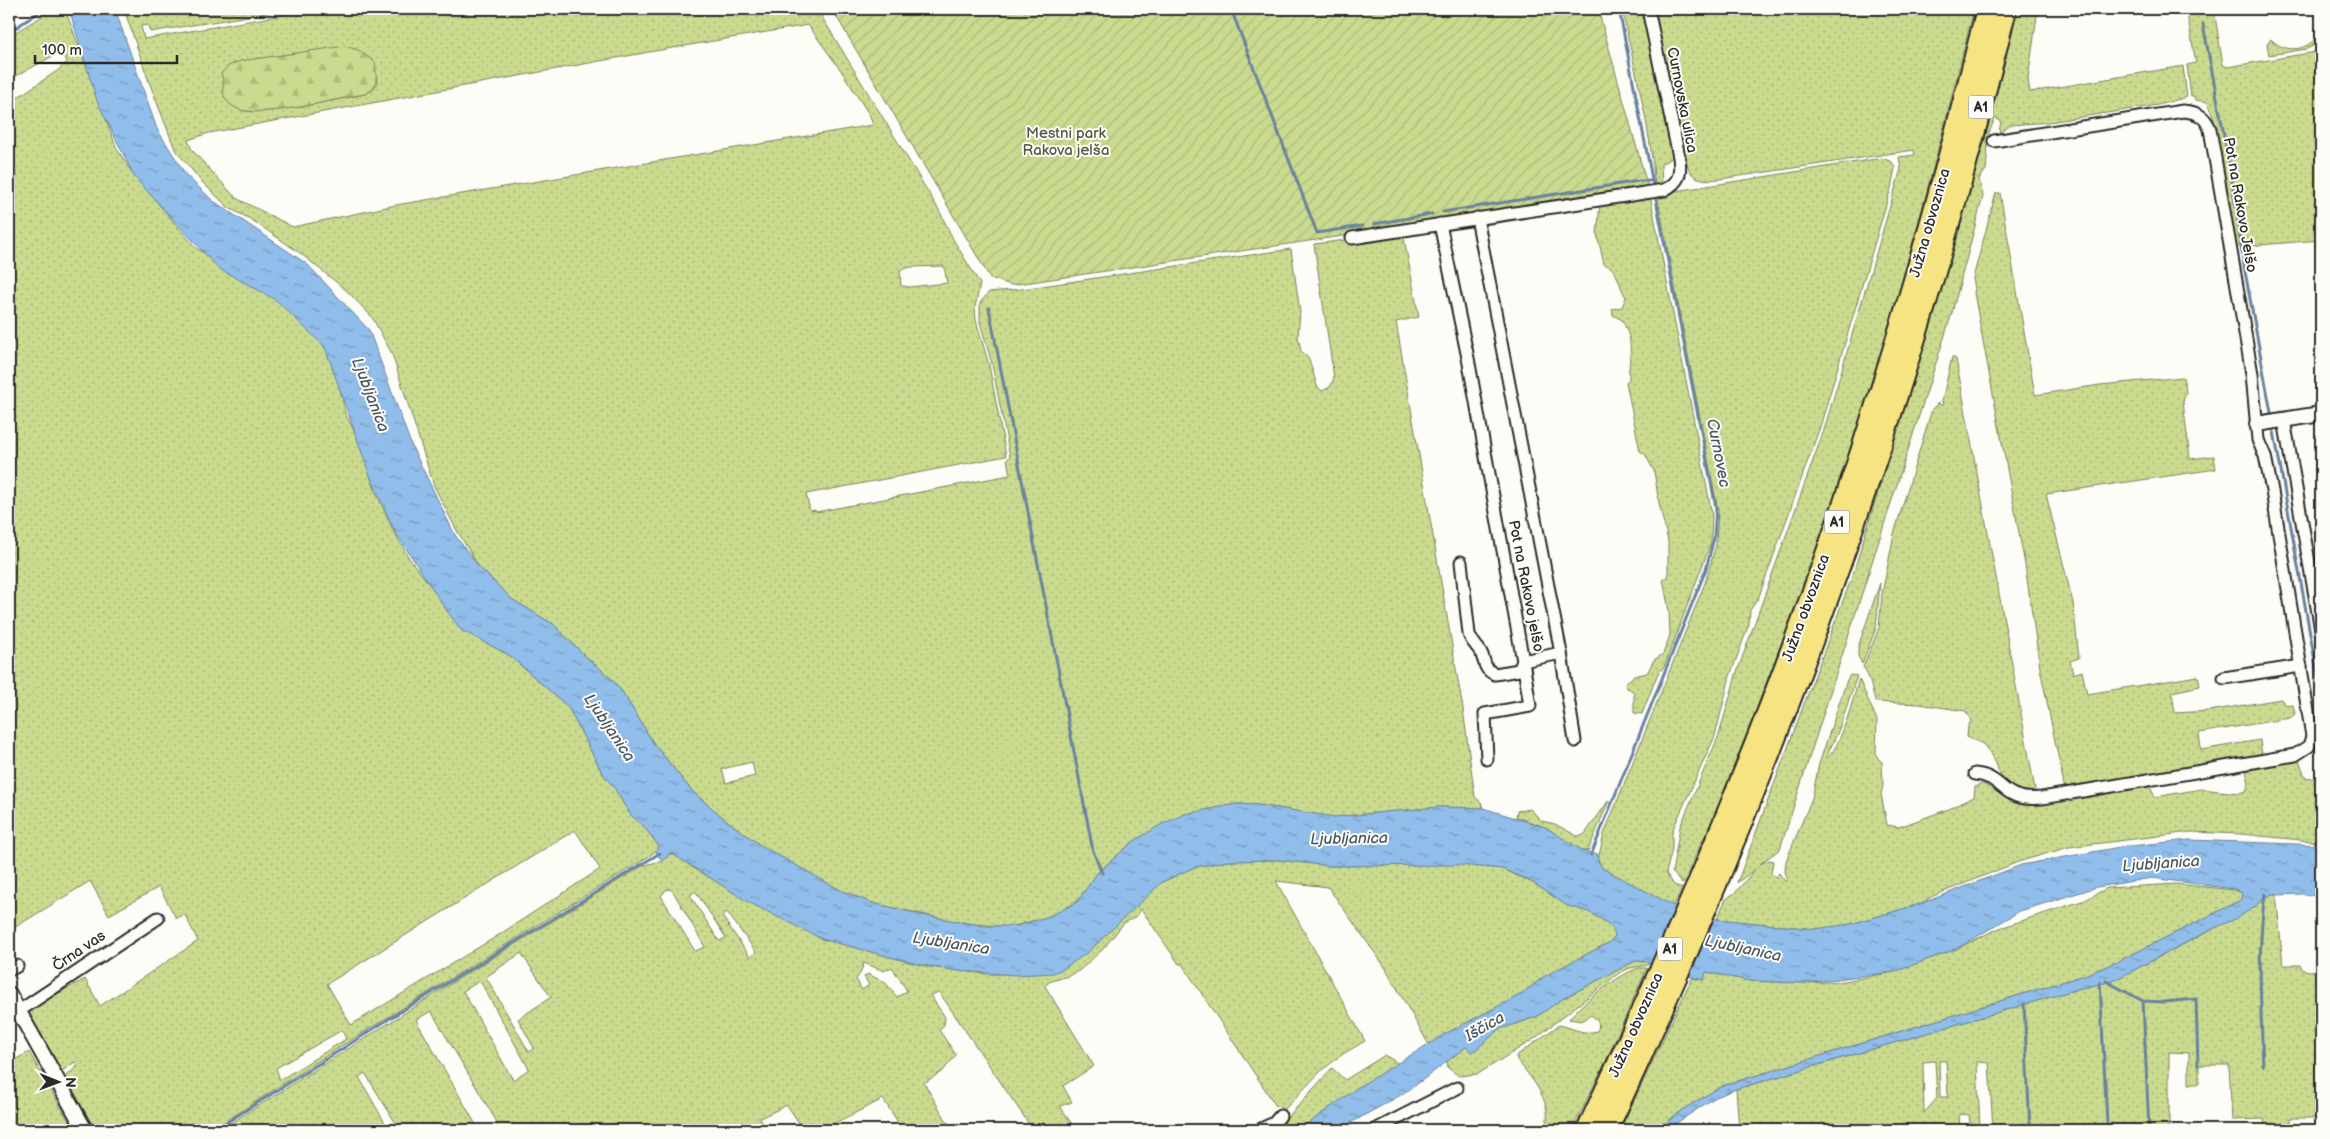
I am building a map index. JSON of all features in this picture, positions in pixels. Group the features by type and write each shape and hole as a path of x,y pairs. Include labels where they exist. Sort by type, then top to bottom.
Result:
{"highway":[{"name":"Južna obvoznica","path":"1723,848 1870,424 1940,192 1987,9"},
{"name":"Južna obvoznica","path":"1607,1130 1632,1055 1810,650 1900,389 1956,196 2006,9"},
{"name":"Južna obvoznica","path":"1587,1130 1632,1055"}],"street":[{"name":"Curnovska ulica","path":"1477,218 1664,190 1676,183 1680,169 1648,9"},
{"name":"Pot na Rakovo Jelšo","path":"1994,141 2172,112 2191,112 2203,117 2210,128 2252,374 2272,422 2310,574 2321,630"},
{"path":"1352,238 1477,218"},
{"name":"Pot na Rakovo jelšo","path":"1440,224 1468,358 1523,661 1560,654 1477,218"},
{"path":"1975,774 1992,778 2003,790 2016,798 2026,800 2295,755 2309,746 2312,736 2272,491 2265,456 2258,440 2272,422 2321,414"},
{"path":"1461,562 1469,634 1471,640 1480,651 1484,665 1495,674 1520,670 1523,661"},
{"path":"1560,654 1575,741"},
{"path":"1487,759 1485,714 1530,706 1523,661"},
{"path":"2224,678 2301,666"},
{"name":"Črna vas","path":"18,1011 158,918"},
{"path":"9,994 85,1130"},
{"path":"1375,1130 1457,1088"},
{"path":"1259,1130 1274,1123 1280,1116"}],"green space":[{"path":"54,9 65,9 117,149 133,174 196,248 280,298 316,335 333,360 346,415 356,434 375,490 392,528 409,558 442,601 488,644 509,655 568,707 603,774 614,787 629,813 645,828 658,845 658,849 651,855 343,1045 212,1130 95,1130 66,1077 78,1065 75,1062 62,1071 27,1010 85,979 100,1006 198,941 185,915 176,918 159,887 109,915 90,881 9,931 9,103 57,71 67,62 62,51 9,80 9,36","holes":["575,830 600,869 494,938 351,1025 327,984","342,1030 346,1039 280,1080 276,1068"]},
{"path":"124,9 292,9 150,32 148,25 141,26 144,39 318,9 817,9 939,210 953,239 980,284 975,307 976,320 989,365 1006,456 806,494 810,511 815,510 816,512 1010,475 1007,459 1010,457 992,364 980,322 980,303 989,292 1022,289 1291,249 1300,312 1298,336 1301,351 1309,359 1317,386 1322,391 1330,387 1334,378 1314,244 1403,233 1419,317 1396,322 1463,709 1475,797 1481,802 1483,808 1439,807 1334,817 1258,805 1236,804 1185,814 1134,841 1098,872 1077,902 1050,916 1011,927 962,923 872,903 840,890 760,845 726,820 692,791 654,744 623,693 610,677 586,657 553,624 513,600 479,567 456,529 434,486 392,354 372,317 346,290 300,253 252,220 229,208 200,180 175,149","holes":["808,25 842,72 870,116 873,125 396,205 293,227 236,198 192,150 188,140 209,133 649,52","376,75 377,83 373,90 365,94 280,110 247,111 238,109 223,91 224,81","944,266 947,283 909,287 901,286 900,270 911,267","752,762 755,776 726,783 722,769"]},
{"name":"Mestni park Rakova jelša","path":"832,9 1598,9 1648,188 1478,216 1011,285 990,278"},
{"path":"1622,9 1644,9 1673,157 1661,164 1662,187 1655,188 1646,121"},
{"path":"1655,9 1974,9 1899,291 1847,459 1762,695 1707,835 1705,835 1683,884 1672,872 1680,827 1719,735 1736,675 1824,430 1901,169 1899,157 1915,155 1914,150 1720,179 1709,180 1696,177 1692,174 1687,163"},
{"path":"2017,9 2038,9 2028,79 2030,92 2183,66 2187,97 2158,105 2049,122 2010,125 1999,133 2001,121 1995,118 1989,133 1986,170 1979,179 1983,196 1952,313 1780,849 1760,864 1770,860 1773,861 1771,873 1775,877 1779,873 1785,881 1787,880 1785,871 1786,861 1812,798 1819,764 1850,675 1857,676 1839,729 1826,758 1831,754 1841,735 1859,679 1877,720 1876,752 1877,757 1882,762 1883,786 1881,794 1887,825 1899,827 1949,809 1974,797 1975,787 1980,784 1986,785 2019,805 2026,806 2149,785 2155,797 2201,789 2239,793 2246,791 2249,783 2246,771 2299,760 2306,779 2321,777 2321,842 2241,834 2191,832 2069,847 2018,862 1933,896 1920,904 1851,924 1814,929 1717,919 1726,899 1736,892 1755,869 1737,883 1853,574 1984,143"},
{"path":"2214,10 2223,65 2228,67 2321,51 2321,240 2235,247 2215,123 2208,102 2195,100 2194,96 2191,96 2187,65 2196,63 2187,14"},
{"path":"2271,39 2281,46 2293,49 2305,46 2315,39 2320,42 2307,49 2269,55 2267,43"},
{"path":"345,46 358,50 375,62 376,81 373,88 365,94 290,109 260,111 243,111 226,100 221,74 228,66 240,61"},
{"path":"1882,158 1892,162 1895,168 1891,188 1820,427 1758,599 1750,610 1749,624 1730,676 1715,736 1672,831 1672,849 1666,873 1674,885 1682,888 1674,906 1602,868 1598,860 1604,834 1705,583 1716,545 1718,511 1657,194"},
{"path":"1996,193 2000,193 2035,395 2100,385 2183,377 2186,391 2183,402 2190,459 2214,456 2216,469 2046,494 2073,603 2079,658 2070,661 2073,674 2082,671 2087,694 2198,676 2200,686 2172,692 2175,713 2209,711 2281,699 2284,704 2293,705 2295,714 2290,718 2199,733 2201,750 2260,740 2262,756 2065,790 2040,668 2025,565 1974,293 1973,278"},
{"path":"1650,195 1712,514 1711,543 1664,667 1658,673 1642,714 1634,713 1634,692 1626,687 1625,683 1634,676 1647,673 1654,660 1663,654 1670,635 1669,611 1663,579 1667,577 1668,573 1668,541 1654,471 1645,454 1640,451 1626,382 1629,379 1629,337 1622,320 1613,315 1612,309 1622,307 1626,297 1613,269 1604,264 1597,234 1600,204"},
{"path":"1952,357 1956,359 2036,795 2019,796 2004,783 1990,753 1983,744 1967,737 1968,726 1971,721 1966,711 1919,704 1876,702 1868,675 1863,667 1879,628 1882,594 1894,534 1932,409 1938,403 1943,406 1942,401"},
{"path":"1880,583 1876,628 1862,664 1858,656 1858,647"},
{"path":"1609,800 1588,851 1583,851 1545,827 1516,817 1517,811 1530,809 1542,821 1555,824 1577,836 1584,835"},
{"path":"668,853 681,858 690,866 822,939 929,967 986,974 1033,974 1063,969 1098,943 1108,931 1162,882 1195,867 1228,861 1279,860 1331,866 1456,864 1503,869 1539,886 1566,905 1589,912 1609,924 1615,936 1610,942 1545,976 1520,995 1445,1034 1429,1045 1385,967 1328,887 1276,881 1365,1041 1343,1054 1321,1071 1285,1109 1276,1106 1182,964 1179,964 1141,909 1137,916 1124,923 1103,949 1080,970 1049,982 1045,986 1094,1066 1063,1086 1072,1102 1060,1106 1076,1130 1033,1130 939,992 930,995 945,1017 944,1025 939,1030 956,1055 943,1071 924,1083 952,1130 903,1130 883,1099 821,1130 816,1130 810,1122 801,1126 787,1105 760,1118 767,1130 490,1130 498,1124 431,1011 416,1020 479,1130 400,1130 365,1073 359,1077 389,1130 220,1130 471,971 644,865 662,861","holes":["670,889 674,893 705,947 695,951 661,896 666,890","696,891 726,938 719,941 690,895","727,912 756,952 750,957 722,916","521,953 551,997 518,1019 534,1048 529,1052 486,977","864,963 884,971 892,967 907,991 897,997 885,982 867,974 864,977 869,985 862,990 856,979","480,981 529,1069 513,1080 463,991"]},
{"path":"2177,884 2234,890 2242,893 2241,900 2119,961 2085,975 1722,1086 1682,1110 1657,1130 1620,1130 1692,978 1703,980 1706,972 1750,981 1805,983 1845,981 1894,972 1956,949 1997,929 2085,900 2107,888"},
{"path":"2276,893 2283,965 2300,965 2302,969 2309,971 2321,969 2321,1118 2290,1118 2290,1130 2265,1130 2264,1119 2232,1120 2229,1065 2199,1065 2199,1084 2189,1084 2189,1053 2169,1052 2169,1130 1993,1130 1989,1063 1977,1062 1980,1130 1971,1130 1969,1115 1959,1114 1960,1130 1739,1130 1736,1089 2081,988 2113,981 2255,907 2264,897","holes":["1935,1061 1937,1098 1924,1113 1923,1062","1939,1061 1946,1061 1948,1097 1940,1097"]},
{"path":"1635,961 1650,961 1648,965 1630,968 1619,973 1534,1039 1478,1074 1459,1076 1448,1068 1447,1060 1466,1047 1474,1051 1500,1029 1536,1017 1564,998"},
{"path":"1639,968 1647,968 1605,1063 1572,1130 1544,1130 1547,1121 1545,1102 1516,1056 1559,1025 1582,1032 1597,1031 1598,1022 1591,1015 1582,1021 1569,1019 1582,1005 1601,990 1621,976"},
{"path":"29,1052 74,1130 9,1130 9,1063"},
{"path":"1385,1055 1399,1064 1357,1088 1312,1121 1296,1130 1269,1130 1288,1117 1332,1068 1345,1080"}],"water":[{"path":"69,9 115,9 157,129 186,175 212,200 307,264 369,330 412,447 455,535 479,567 513,600 553,624 586,657 610,677 623,693 654,744 692,791 726,820 760,845 840,890 872,903 928,916 985,926 1017,926 1050,916 1077,902 1098,872 1134,841 1160,825 1185,814 1236,804 1258,805 1334,817 1439,807 1483,808 1545,827 1583,851 1598,854 1598,860 1602,868 1674,906 1717,919 1814,929 1851,924 1920,904 2021,865 2120,847 2189,840 2321,845 2321,897 2303,894 2277,895 2276,893 2264,897 2255,907 2235,919 2208,931 2113,981 2081,988 1736,1089 1714,1098 1666,1130 1657,1130 1682,1110 1722,1086 2085,975 2119,961 2241,900 2242,893 2234,889 2152,878 2097,887 2020,911 1956,949 1894,972 1805,983 1750,981 1706,972 1704,980 1653,963 1635,961 1564,998 1536,1017 1500,1029 1474,1051 1471,1052 1466,1047 1408,1091 1338,1130 1296,1130 1312,1121 1357,1088 1445,1034 1520,995 1545,976 1610,942 1615,936 1614,931 1609,924 1589,912 1566,905 1530,881 1503,869 1459,865 1331,866 1279,860 1228,861 1195,867 1162,882 1087,953 1063,969 1053,973 1017,975 958,971 917,964 822,939 748,902 671,853 662,861 656,852 658,845 645,828 629,813 614,787 603,774 568,707 509,655 461,630 447,611 394,530 369,473 325,347 276,300 218,268 135,178 97,101"}],"waterway":[{"path":"9,32 44,9"},
{"path":"1231,9 1317,233 1362,226"},
{"name":"Curnovec","path":"1591,855 1706,569 1714,538 1716,508 1619,9"},
{"path":"2203,24 2230,167 2244,266 2272,418"},
{"path":"1443,212 1639,181 1651,181"},
{"path":"1374,224 1432,214"},
{"path":"989,308 1093,851 1102,873"},
{"path":"2273,426 2321,695"},
{"path":"215,1130 392,1017 660,853"},
{"path":"2263,1066 2260,958 2265,894"},
{"path":"2106,981 2143,1001 2164,1002 2196,999 2198,1065"},
{"path":"2100,982 2107,1124"},
{"path":"2143,1001 2149,1130"},
{"path":"2024,1004 2030,1130"}],"water label":[{"name":"Ljubljanica","path":"370,395"},
{"name":"Ljubljanica","path":"609,728"},
{"name":"Ljubljanica","path":"1349,839"},
{"name":"Ljubljanica","path":"2161,864"},
{"name":"Ljubljanica","path":"951,944"},
{"name":"Ljubljanica","path":"1743,949"},
{"name":"Iščica","path":"1485,1027"}]}
